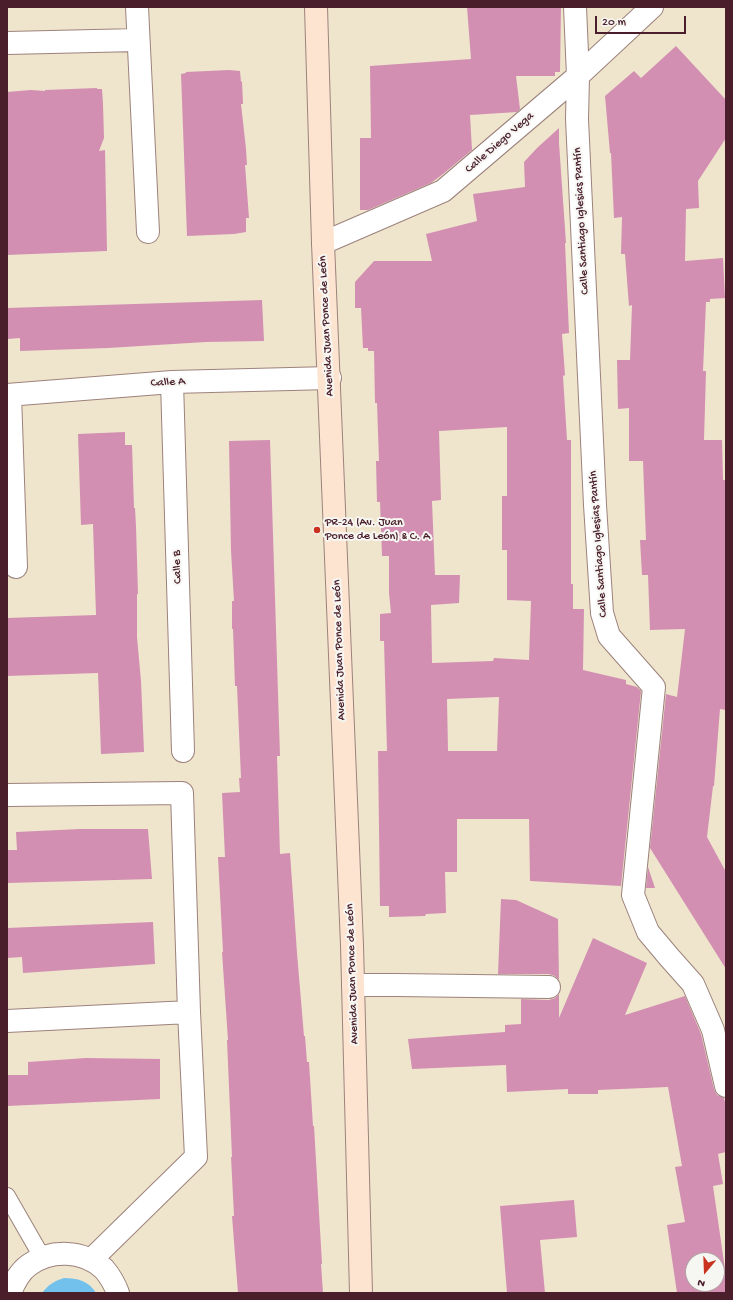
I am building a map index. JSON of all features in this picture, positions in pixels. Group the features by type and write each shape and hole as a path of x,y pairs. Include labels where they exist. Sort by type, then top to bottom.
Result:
{"main road":[{"name":"Avenida Juan Ponce de León","path":"316,7 323,243 330,378 353,985 361,1293"}],"street":[{"path":"137,7 148,232"},
{"name":"Calle Santiago Iglesias Pantín","path":"575,7 578,76 577,119 595,505 602,613 609,636 654,687 633,895 648,932 693,984 713,1030 726,1086"},
{"name":"Calle Diego Vega","path":"323,243 443,192 578,76 652,7"},
{"path":"7,43 138,40"},
{"name":"Calle A","path":"9,395 172,382 330,378"},
{"name":"Calle B","path":"172,382 183,751"},
{"path":"9,395 16,566"},
{"path":"7,795 182,793 188,1012 196,1157 91,1260"},
{"path":"353,985 549,987"},
{"path":"7,1021 188,1012"},
{"path":"10,1293 17,1278 24,1270 42,1257 59,1254 75,1254 91,1260 104,1270 114,1282 118,1293"}],"lane":[{"path":"7,1196 42,1257"}],"water":[{"path":"64,1278 82,1281 90,1286 96,1293 42,1293 57,1280"}],"building":[{"path":"467,7 561,7 560,72 555,72 555,76 516,76 520,109 517,112 470,115 472,150 431,183 368,210 360,210 360,138 371,138 370,66 471,59"},
{"path":"676,46 726,100 726,138 698,181 699,208 686,209 685,261 723,258 725,298 710,299 710,302 706,302 703,371 706,371 704,440 722,440 723,480 726,480 726,710 720,709 714,786 707,837 726,872 726,969 650,848 666,694 677,697 685,629 650,630 648,575 642,575 640,540 646,540 643,461 629,461 629,408 618,409 617,360 630,360 632,305 629,306 625,254 621,254 622,217 614,218 611,153 605,96 634,71 641,78"},
{"path":"229,70 240,71 241,82 242,81 243,104 241,104 246,149 247,165 245,165 249,218 246,218 246,232 187,236 181,74 186,72"},
{"path":"102,89 103,104 104,138 99,151 105,150 107,251 7,255 7,92"},
{"path":"559,128 566,243 569,333 562,334 567,440 571,440 571,584 573,584 573,609 584,609 583,670 626,680 626,684 637,687 641,691 621,886 530,881 529,819 457,819 457,872 445,872 446,913 426,914 425,916 389,917 389,906 380,906 378,751 387,751 384,641 380,641 380,614 391,613 389,593 389,556 382,556 380,502 377,502 376,461 379,461 377,403 375,403 374,351 368,351 368,348 363,348 361,308 355,308 355,282 374,261 432,261 426,234 477,221 473,194 525,187 524,162","holes":["507,427 507,496 502,496 502,550 507,550 507,600 531,601 529,660 494,658 493,661 432,663 431,605 459,603 460,575 435,575 432,501 441,500 439,431","499,697 497,751 448,751 447,699"]},
{"path":"262,300 264,341 206,342 108,348 20,351 20,338 7,339 7,308"},
{"path":"125,432 125,445 132,445 138,594 137,637 141,681 144,752 101,754 98,673 7,676 7,618 96,615 93,524 81,525 78,434"},
{"path":"270,440 280,756 277,756 280,854 290,853 304,1036 307,1062 309,1062 314,1126 323,1293 238,1293 232,1216 234,1216 228,1040 218,857 225,857 222,793 240,792 239,778 241,778 237,686 235,686 232,629 232,601 234,601 231,551 229,441"},
{"path":"80,829 148,829 152,879 7,883 7,850 17,850 16,832"},
{"path":"648,867 655,888 646,888"},
{"path":"501,899 516,900 558,919 559,980 555,976 549,974 498,974"},
{"path":"153,922 155,964 23,973 22,957 7,958 7,928"},
{"path":"593,938 647,963 625,1015 685,996 701,1034 714,1089 717,1095 724,1098 726,1106 726,1152 718,1154 723,1184 713,1186 723,1252 685,1252 685,1292 725,1292 725,1269 726,1293 677,1293 667,1225 685,1222 675,1167 682,1166 668,1087 598,1090 598,1094 568,1094 568,1089 507,1092 506,1065 412,1069 408,1039 505,1032 505,1025 521,1024 521,999 549,1000 555,998 559,994 559,1018"},
{"path":"86,1058 160,1059 160,1099 7,1106 7,1075 28,1075 28,1062"},
{"path":"574,1200 577,1237 540,1240 545,1293 507,1293 500,1206"}],"place":[{"name":"PR-24 (Av. Juan Ponce de León) & C. A","path":"317,530"}]}
